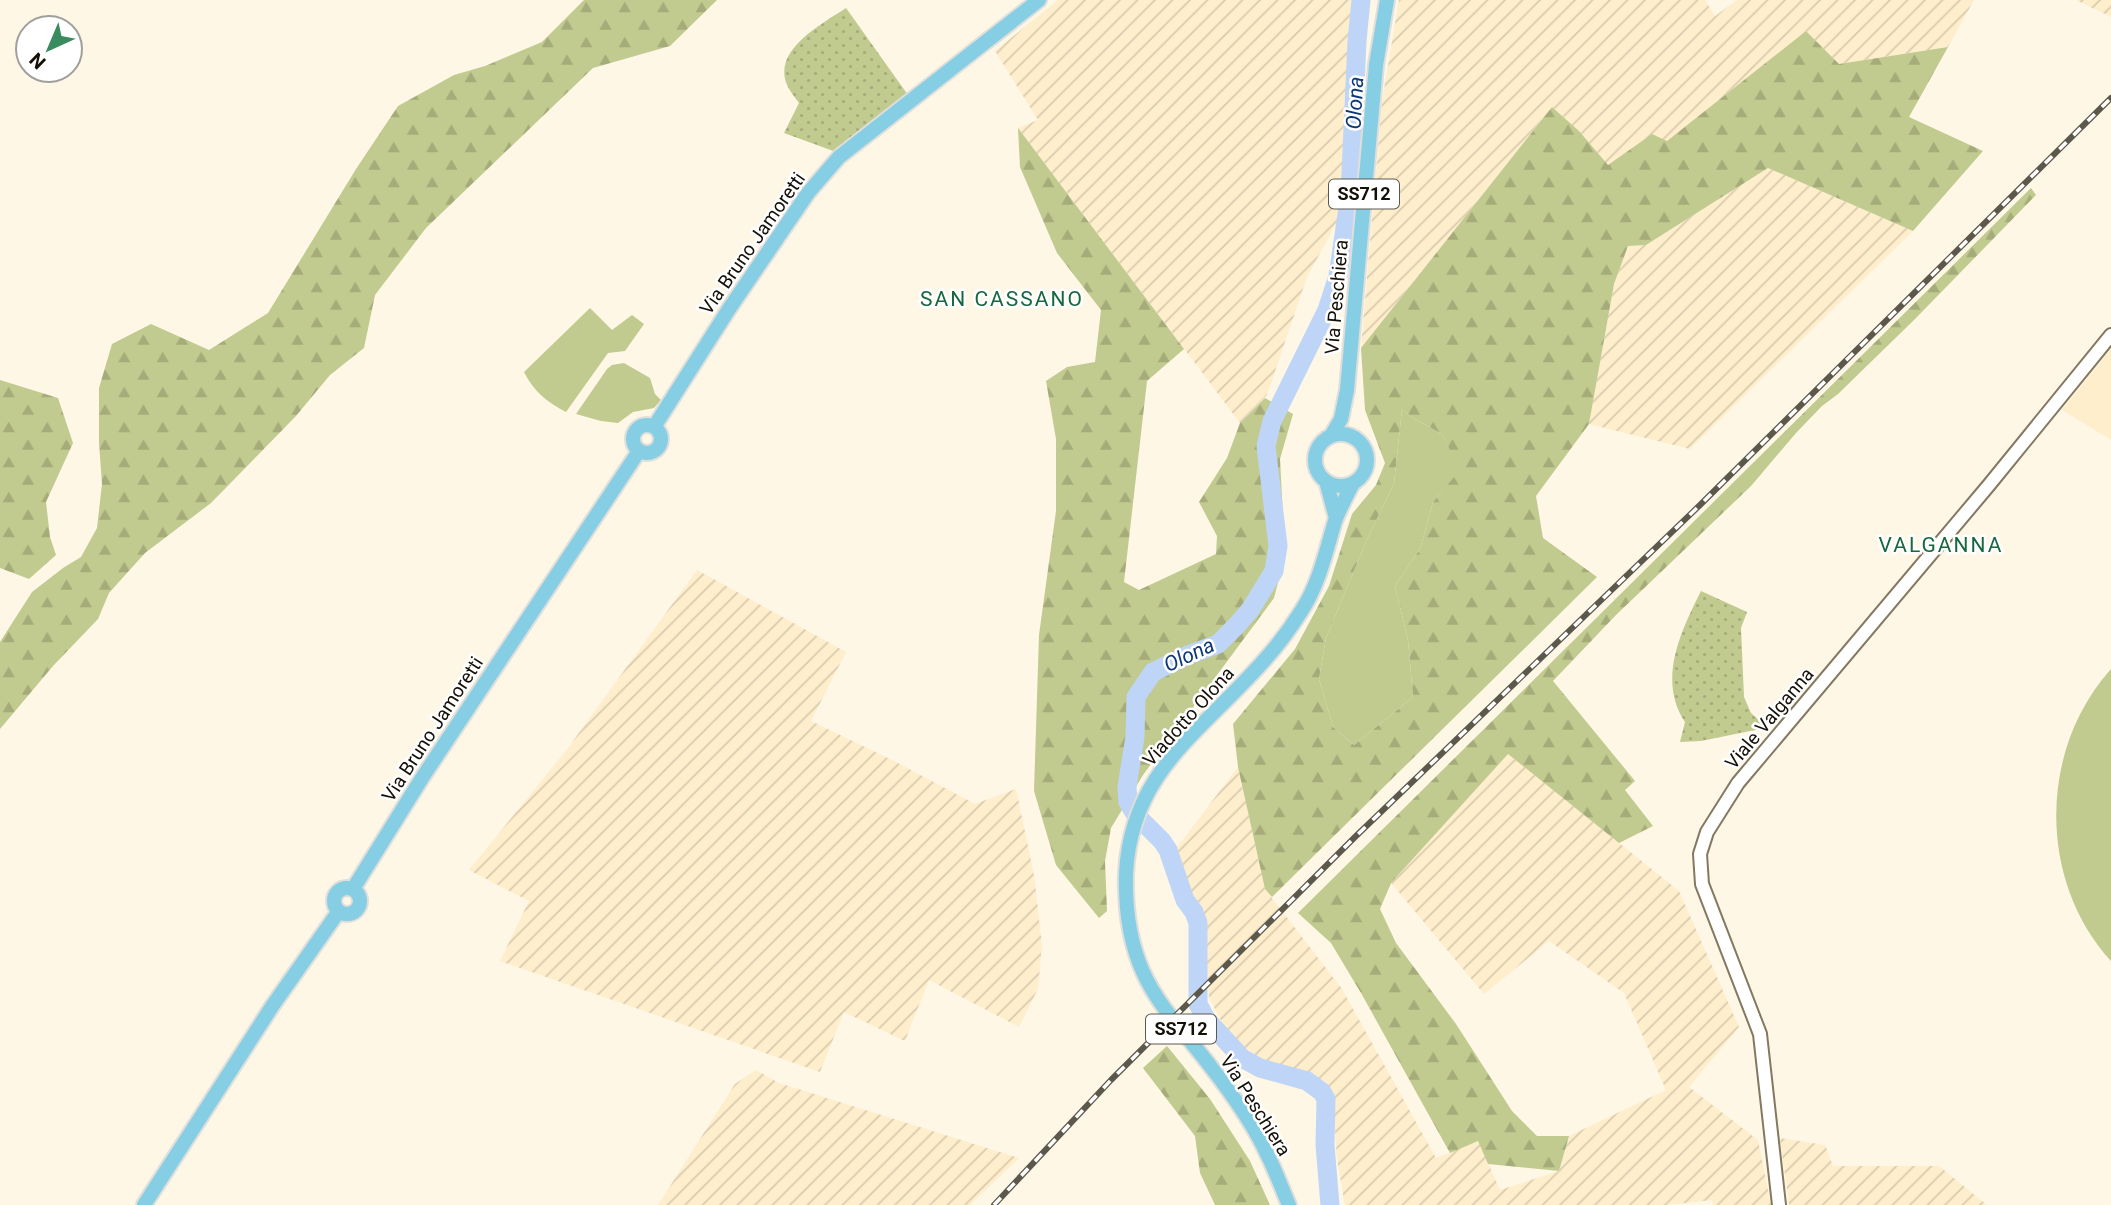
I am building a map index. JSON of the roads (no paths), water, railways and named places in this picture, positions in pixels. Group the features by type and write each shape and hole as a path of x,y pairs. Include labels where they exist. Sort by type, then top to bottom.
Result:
{"main road":[{"name":"Via Bruno Jamoretti","path":"144,1205 273,1005 339,911 334,903 335,894 343,888 353,889 422,778 639,451 650,453 658,447 660,434 654,426 722,319 808,193 839,157 1039,0"},
{"name":"Via Peschiera","path":"1336,518 1326,481 1317,471 1316,452 1324,440 1331,436 1341,419 1347,390 1376,65 1387,0"},
{"name":"Viale Valganna","path":"1779,1205 1760,1034 1702,884 1700,854 1707,832 1738,783 1989,485 2111,335"},
{"name":"Via Peschiera","path":"1347,390 1350,419 1363,446"},
{"path":"1331,436 1349,435 1363,446"},
{"name":"SS712","path":"1336,518 1366,462 1363,446"},
{"path":"1326,481 1339,486 1353,482"},
{"name":"Viadotto Olona","path":"1132,835 1147,793 1170,758 1262,664 1303,609 1326,554 1336,518"},
{"name":"Via Peschiera","path":"1132,835 1127,866 1127,915 1132,943 1142,970 1156,996 1238,1105 1267,1154 1289,1205"}],"waterway":[{"name":"Olona","path":"1330,1205 1325,1145 1326,1099 1322,1092 1307,1081 1260,1068 1242,1058 1206,1019 1198,1004 1198,923 1185,900 1168,850 1135,814 1128,802 1127,787 1135,737 1136,697 1153,672 1218,644 1250,610 1274,571 1278,546 1266,446 1272,421 1327,310 1338,276 1350,194 1361,0"}],"railway":[{"path":"994,1205 1111,1080 1355,837 1700,505 2111,98"}],"district":[{"name":"SAN CASSANO","path":"1002,299"},
{"name":"VALGANNA","path":"1941,545"}]}
